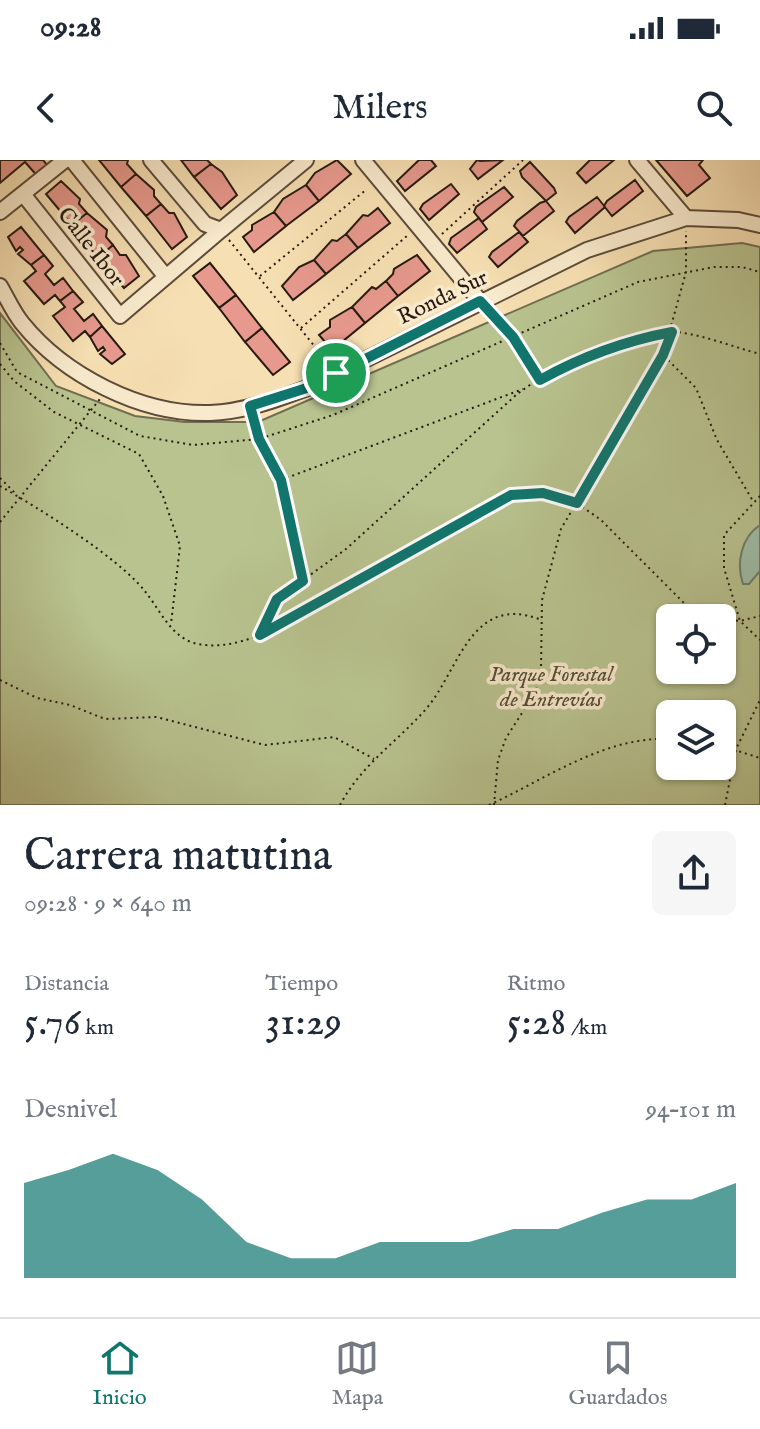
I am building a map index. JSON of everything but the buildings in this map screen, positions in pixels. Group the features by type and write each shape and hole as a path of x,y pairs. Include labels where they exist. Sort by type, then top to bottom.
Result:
{"street":[{"path":"0,212 65,160"},
{"name":"Calle Ibor","path":"72,160 166,277"},
{"path":"151,160 205,224 221,230"},
{"name":"Calle Ibor","path":"23,194 120,316 306,160"},
{"path":"363,160 480,301"},
{"path":"637,160 686,218"},
{"name":"Ronda Sur","path":"0,286 21,321 49,352 107,388 167,408 209,413 250,406 310,387 587,250 686,218 738,220 760,225"}],"path":[{"path":"432,243 523,160"},
{"path":"259,277 379,179"},
{"path":"494,804 498,760 506,738 536,691 541,669 540,620 561,529 663,355 672,332 686,272 686,218"},
{"path":"300,329 418,226"},
{"path":"221,230 336,373"},
{"path":"480,301 513,337 540,380"},
{"path":"281,480 526,388 583,356 635,339 672,332 760,354"},
{"path":"663,355 696,388 717,440 753,501"},
{"path":"0,364 14,381 54,412 139,454 163,496 180,546 170,627"},
{"path":"0,522 82,426 107,388"},
{"path":"260,635 277,599 346,549 526,388"},
{"path":"250,406 259,439 281,480 303,581"},
{"path":"0,478 21,498"},
{"path":"0,486 21,498 142,588 170,627 191,642 213,646 237,643 260,635 511,495 543,493 577,503 601,520 697,616 740,621 760,616"},
{"path":"760,496 724,535 724,568 740,621 760,640"},
{"path":"340,805 356,776 428,706 469,638 497,617 520,612 540,620"},
{"path":"0,680 37,698 70,705 105,719 156,717 265,745 334,737 374,759"},
{"path":"760,700 736,749 760,758"},
{"path":"489,805 561,768 620,746 656,741"},
{"path":"725,805 730,780"}],"green space":[{"name":"Parque Forestal de Entrevías","path":"742,243 760,247 760,805 0,805 0,313 56,386 135,416 185,422 258,422 653,251"}],"shaded area":[{"path":"760,525 760,571 749,584 743,584 740,560 744,544"}],"route":[{"path":"480,301 513,337 540,380 583,356 635,339 672,332 663,355 577,503 543,493 511,495 260,635 277,599 303,581 281,480 259,439 250,406 310,387 336,373 480,301"}]}
